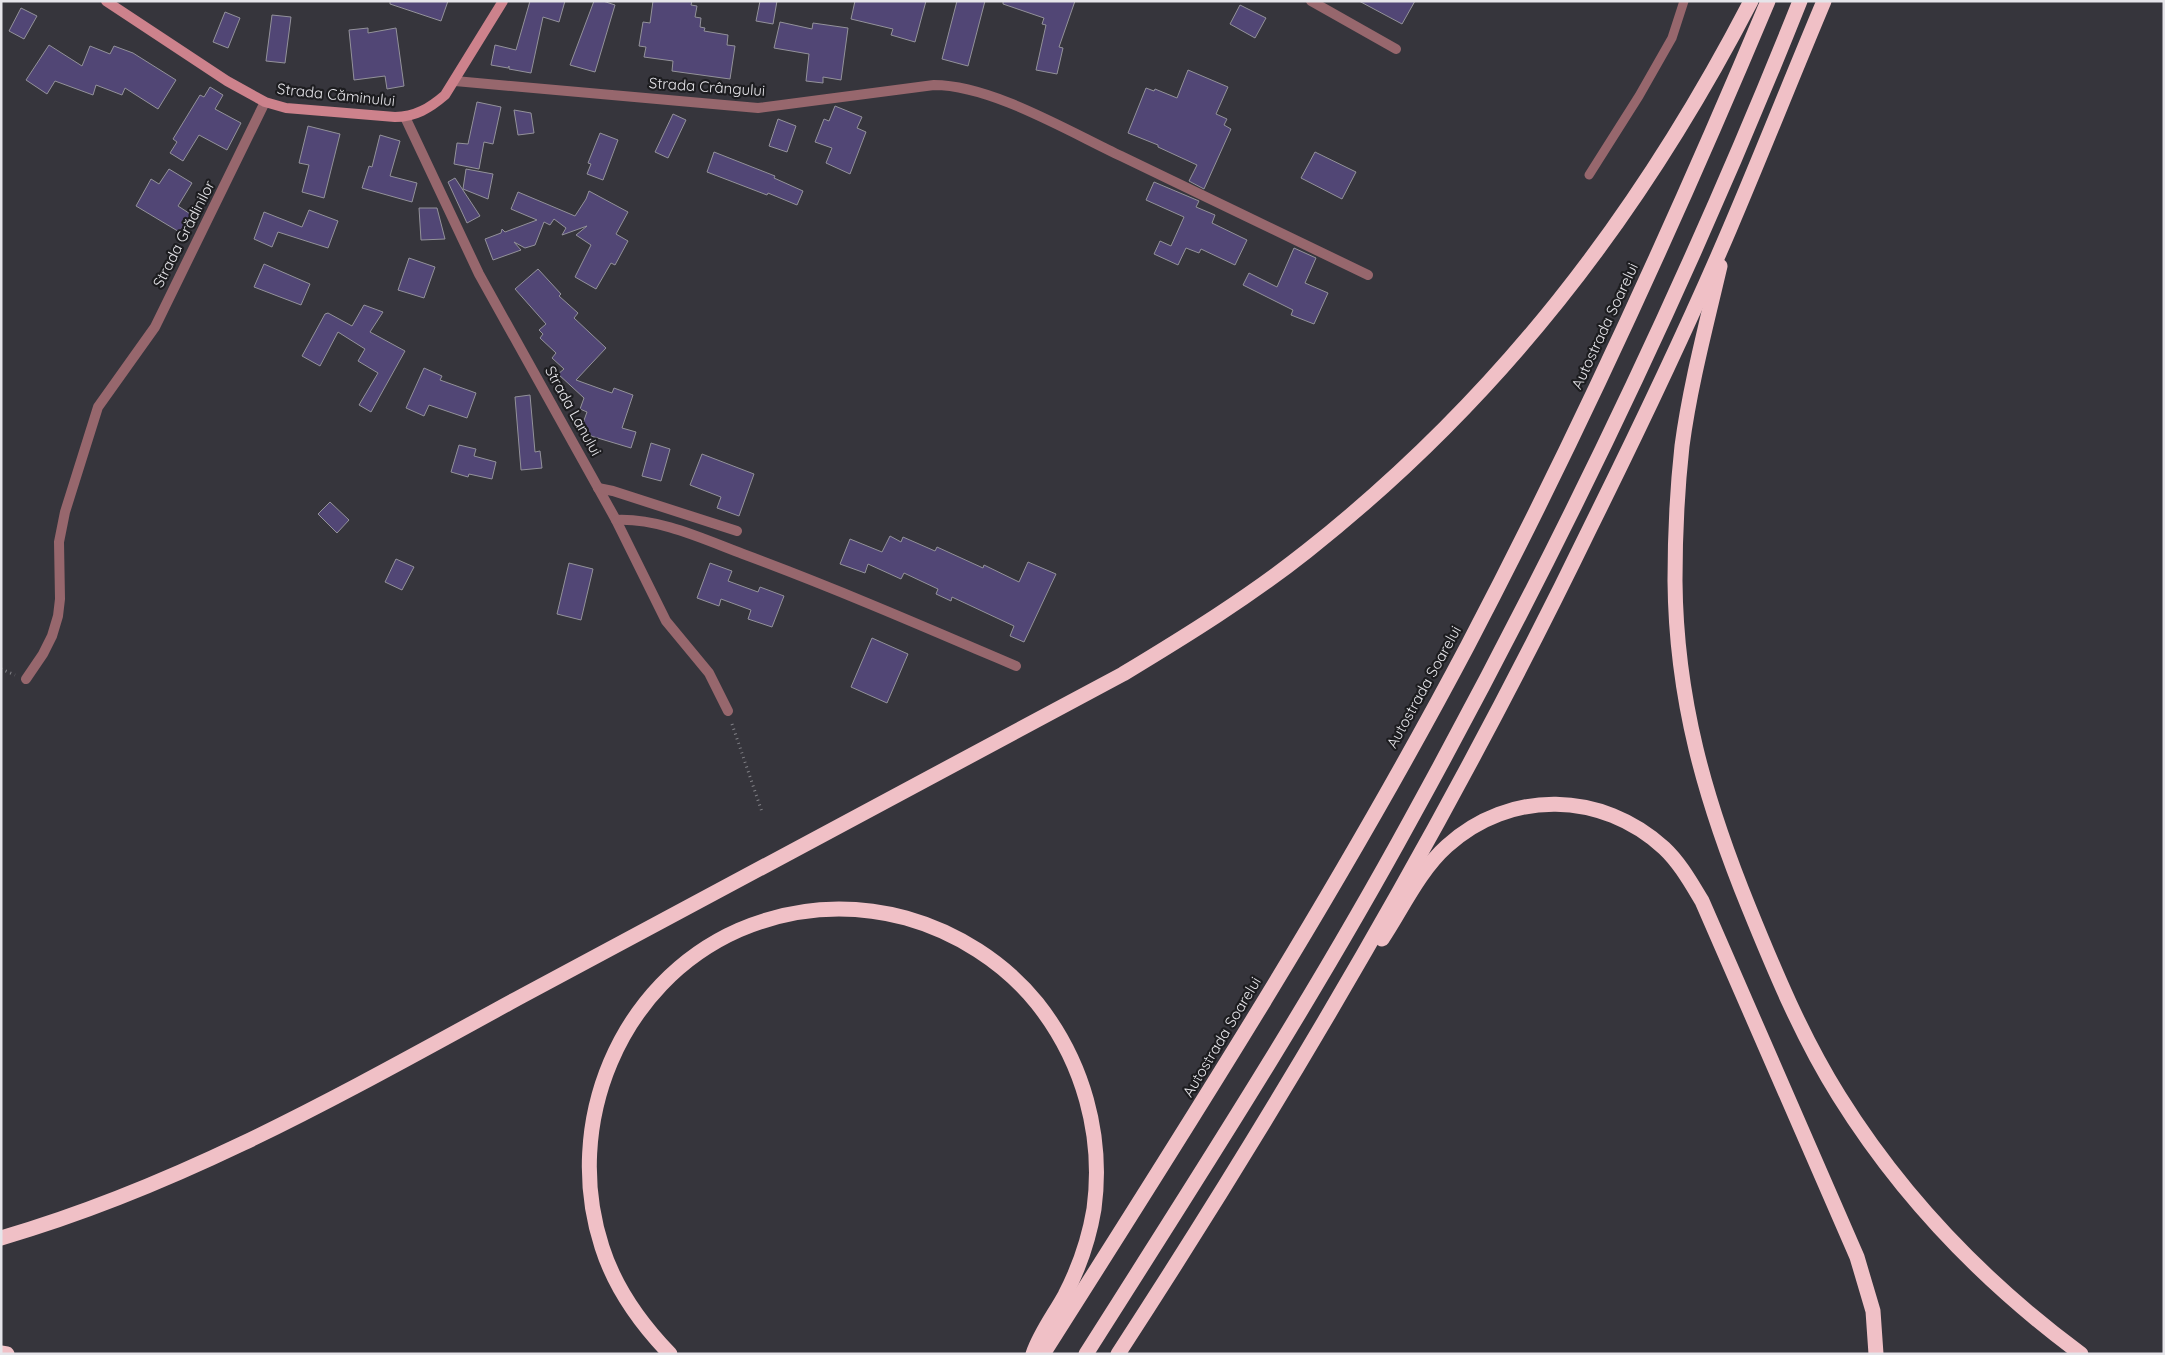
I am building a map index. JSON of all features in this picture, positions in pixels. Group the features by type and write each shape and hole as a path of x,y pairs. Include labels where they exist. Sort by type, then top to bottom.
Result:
{"highway":[{"path":"1,1238 44,1226 129,1195 204,1162 373,1078 591,959 1124,674 1185,636 1305,552 1363,505 1463,410 1517,352 1560,299 1605,241 1678,133 1712,77 1751,1"},
{"name":"Autostrada Soarelui","path":"1043,1354 1208,1095 1294,952 1466,648 1552,481 1625,328 1701,160 1768,1"},
{"path":"1086,1354 1227,1132 1320,978 1409,823 1495,663 1575,505 1654,337 1768,83 1800,1"},
{"path":"1118,1354 1247,1151 1345,986 1444,810 1589,530 1728,231 1824,1"},
{"path":"1728,231 1700,352 1682,446 1676,516 1679,656 1686,706 1697,761 1721,836 1762,940 1801,1028 1838,1095 1874,1148 1954,1244 2000,1290 2080,1354"},
{"path":"1345,986 1379,943 1425,871 1446,847 1469,829 1503,813 1522,807 1547,803 1568,804 1599,810 1645,833 1665,849 1685,874 1710,918 1857,1257 1873,1311 1876,1354"},
{"path":"670,1354 647,1330 632,1310 612,1273 596,1228 589,1186 591,1128 600,1088 613,1053 630,1022 650,996 681,966 722,938 764,920 810,910 857,909 917,921 961,940 996,963 1033,998 1063,1040 1083,1086 1093,1128 1096,1176 1093,1212 1081,1258 1073,1278 1032,1354"},
{"path":"1,1353 7,1354"}],"street":[{"name":"Strada Căminului","path":"106,1 227,81 265,102 286,108 405,117 433,106 444,95 455,81 503,1"},
{"path":"1311,1 1396,49"},
{"name":"Strada Crângului","path":"455,81 758,108 927,86 953,85 986,94 1040,118 1368,275"},
{"name":"Strada Grădinilor","path":"26,679 43,654 52,636 58,616 60,599 60,542 65,512 98,407 154,326 265,102"},
{"name":"Strada Lanului","path":"405,117 479,274 616,520 666,621 709,673 728,711"},
{"path":"598,488 614,491 737,531"},
{"path":"616,520 633,519 655,523 736,551 848,594 1016,666"}],"lane":[{"path":"1589,175 1639,96 1672,38 1684,1"}],"path":[{"path":"728,711 762,812"}],"building":[{"path":"390,1 448,1 441,21 390,4"},
{"path":"530,1 565,1 559,22 543,17 531,73 509,69 509,66 508,68 491,65 495,45 516,50"},
{"path":"594,1 603,1 615,5 595,72 570,65"},
{"path":"653,1 692,1 691,5 697,6 695,17 701,18 700,27 705,28 704,31 728,35 727,45 735,46 730,79 672,71 673,61 644,57 646,47 639,46 643,22 650,23"},
{"path":"760,1 777,1 773,24 756,21"},
{"path":"855,1 926,1 915,42 891,35 893,29 851,19"},
{"path":"957,1 985,1 968,66 942,59"},
{"path":"1003,1 1075,1 1059,47 1063,48 1057,74 1036,70 1046,25 1042,24 1044,18 1003,4"},
{"path":"1359,1 1415,1 1402,24"},
{"path":"1240,5 1266,18 1255,38 1230,24"},
{"path":"21,8 37,16 24,39 9,31"},
{"path":"225,12 240,18 228,48 213,42"},
{"path":"272,15 291,17 285,63 266,61"},
{"path":"780,22 812,29 813,23 848,28 841,80 823,77 823,83 806,81 809,54 774,48"},
{"path":"368,28 368,33 396,28 404,86 387,89 385,76 354,80 349,30"},
{"path":"49,45 82,66 90,46 110,54 114,46 133,53 176,80 158,109 125,88 122,95 96,85 93,95 55,81 47,94 26,80"},
{"path":"1188,70 1228,87 1216,114 1227,119 1224,125 1231,129 1204,189 1189,181 1197,165 1158,147 1158,145 1128,133 1146,88 1154,91 1155,89 1177,98"},
{"path":"210,87 223,95 215,109 241,123 227,150 199,135 183,161 170,153 177,142 173,139 200,95 204,97"},
{"path":"477,102 501,107 493,144 484,142 479,169 454,164 457,143 468,144"},
{"path":"835,106 862,117 857,128 866,132 850,174 826,163 832,148 815,142 824,119 829,121"},
{"path":"514,110 531,113 534,133 518,135"},
{"path":"673,114 686,120 668,158 655,152"},
{"path":"778,119 796,126 787,152 769,146"},
{"path":"308,126 340,134 324,198 302,192 309,165 299,163"},
{"path":"600,133 618,140 603,180 587,174 591,164 588,163"},
{"path":"380,135 400,141 390,176 417,183 412,202 362,188 369,166 372,167"},
{"path":"714,152 775,176 774,178 803,191 797,205 707,172"},
{"path":"1315,152 1356,172 1342,199 1301,178"},
{"path":"169,169 192,183 178,206 192,215 181,233 136,206 151,179 159,184"},
{"path":"466,169 493,174 488,199 463,189"},
{"path":"455,178 480,216 467,223 448,182"},
{"path":"1154,182 1199,201 1196,207 1215,215 1212,223 1247,240 1235,265 1201,249 1199,253 1186,248 1178,265 1154,254 1160,241 1171,246 1184,217 1146,200"},
{"path":"589,191 628,212 616,234 628,241 615,265 611,263 596,289 575,277 591,245 576,235 587,226 562,235 566,228 554,219 550,225 544,222 535,245 525,248 514,242 521,250 493,260 485,239 501,233 502,229 505,232 537,220 511,209 518,192 575,216"},
{"path":"419,208 437,208 445,239 421,240"},
{"path":"309,210 338,221 328,248 278,232 272,247 254,239 264,212 302,227"},
{"path":"1294,248 1316,258 1305,283 1328,293 1314,324 1291,315 1293,310 1243,285 1249,273 1277,287"},
{"path":"409,258 435,267 424,298 398,290"},
{"path":"264,264 310,284 301,305 254,287"},
{"path":"538,269 561,294 559,296 578,313 574,318 606,348 576,380 612,393 614,388 633,395 622,428 636,432 631,448 591,436 583,423 587,412 580,409 584,398 558,374 564,369 552,358 556,353 540,338 543,334 539,330 546,324 515,289"},
{"path":"364,305 383,312 370,332 405,351 371,412 359,405 378,373 358,361 365,349 338,332 320,366 302,356 325,314 328,313 352,326"},
{"path":"424,368 442,376 440,380 476,393 467,418 429,405 424,416 406,408"},
{"path":"530,395 535,452 540,451 542,468 521,470 515,397"},
{"path":"651,443 670,449 661,481 642,476"},
{"path":"459,445 476,449 474,456 496,462 492,479 469,474 468,477 451,472"},
{"path":"702,454 754,474 739,516 717,508 721,497 690,485"},
{"path":"330,502 349,520 337,533 318,514"},
{"path":"890,536 901,542 903,537 935,551 937,547 983,568 984,565 1019,582 1028,562 1056,574 1024,642 1010,636 1014,626 952,597 951,601 936,594 938,589 904,573 901,579 868,564 865,573 840,564 850,539 882,552"},
{"path":"396,559 414,567 402,590 385,582"},
{"path":"569,563 593,569 581,620 557,614"},
{"path":"710,563 732,571 728,581 758,592 760,587 784,596 772,627 748,619 751,610 721,599 719,606 697,598"},
{"path":"872,638 908,654 887,703 851,687"}]}
